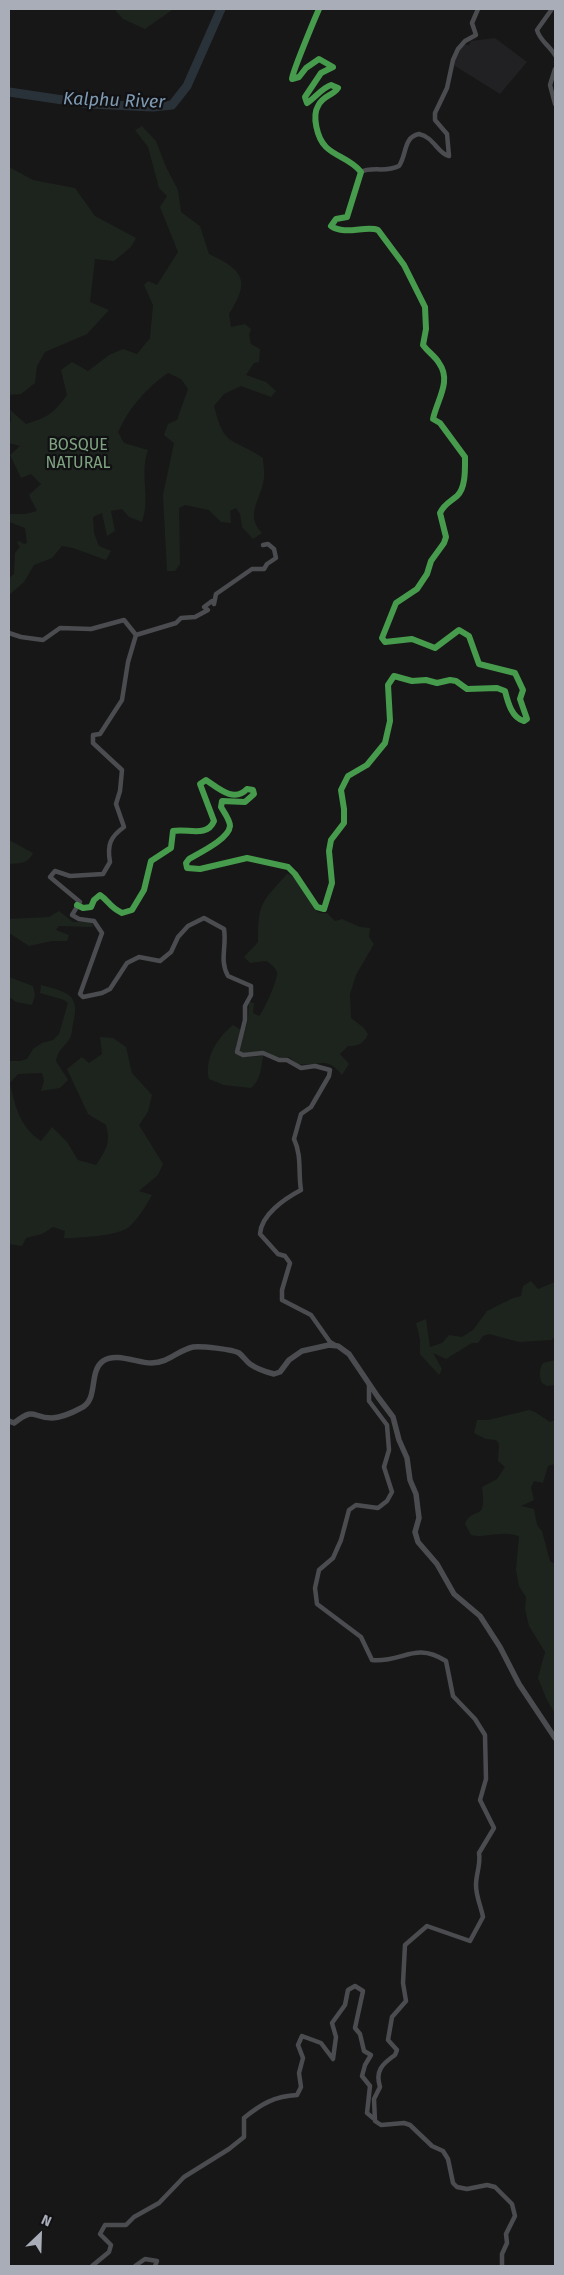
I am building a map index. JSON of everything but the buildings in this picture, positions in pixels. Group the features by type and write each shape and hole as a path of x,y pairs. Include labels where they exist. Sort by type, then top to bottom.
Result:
{"street":[{"path":"319,9 305,47 293,71 292,79 299,77 306,68 319,59 332,67 321,73 305,97 305,101 307,104 327,86 331,85 338,88 335,93 324,97 320,102 315,113 317,126 325,146 353,162 361,172"},
{"path":"78,905 83,908 91,907 94,900 100,895 106,899 109,906 122,913 132,910 144,890 151,861 171,848 173,831 202,831 213,825 214,821 200,784 206,780 234,795 240,795 248,789 253,790 254,794 245,802 222,801 221,807 229,821 229,829 219,840 189,859 186,863 187,868 200,869 247,858 288,867 295,874 317,907 324,909 332,883 328,851 331,840 344,823 341,790 348,776 367,765 385,743 390,721 388,686 394,676 412,681 426,680 437,683 450,680 456,681 467,690 497,688 505,691 508,704 519,720 524,721 527,719 520,699 523,690 515,673 478,664 469,636 459,630 435,648 412,639 385,642 382,638 396,603 417,589 427,574 431,561 444,543 446,537 440,513 445,504 458,496 462,489 465,456 440,423 433,419 444,385 445,374 440,363 424,345 426,329 425,307 404,265 378,230 371,228 357,231 336,229 331,226 336,219 347,217 361,172 366,169 390,170 400,166 408,142 417,134 428,137 444,154 449,156 447,134 435,120 435,113 446,88 453,60 458,50 465,41 476,34 472,23 478,9"},
{"path":"552,9 537,30 541,40 555,55"},
{"path":"555,69 550,85 555,104"},
{"path":"136,635 176,623 181,618 194,617 208,610 204,607 212,601 214,604 216,594 252,569 264,569 267,564 276,558 274,549 268,544 263,545"},
{"path":"9,634 43,640 60,628 91,629 124,620 136,635"},
{"path":"136,635 128,662 122,700 100,734 93,735 93,743 122,770 120,791 116,804 124,827 112,835 108,849 110,862 103,874 70,876 55,871 50,877 80,902 72,915 78,919 94,921 102,933 80,994 83,997 102,993 110,989 126,963 139,956 160,961 171,952 178,937 188,926 204,918 224,929 226,943 222,958 228,976 250,986 251,995 245,1006 245,1020 237,1052 243,1055 263,1053 279,1060 287,1060 302,1068 315,1066 330,1070 329,1076 311,1107 301,1114 294,1138 300,1152 298,1175 301,1190 285,1198 274,1212 268,1214 260,1228 260,1234 278,1254 285,1256 290,1263 282,1290 282,1300 311,1315 330,1342 350,1354 393,1417 399,1440 407,1458 410,1480 416,1494 419,1518 415,1532 418,1542 437,1564 454,1594 461,1602 480,1616 500,1647 519,1684 555,1738"},
{"path":"9,1421 14,1423 26,1414 33,1413 51,1418 63,1416 82,1408 89,1401 97,1367 104,1360 115,1357 151,1363 171,1359 186,1349 200,1346 238,1352 254,1367 274,1374 280,1372 290,1360 302,1351 328,1345 338,1346"},
{"path":"369,1383 369,1401 387,1425 389,1450 384,1467 392,1492 387,1501 378,1508 356,1505 350,1510 341,1540 332,1558 319,1570 315,1588 317,1604 361,1637 372,1660 386,1661 411,1653 433,1652 446,1660 454,1696 475,1719 485,1735 486,1778 480,1800 494,1828 479,1853 480,1861 476,1892 483,1917 470,1940 427,1926 405,1945 403,1983 406,2001 392,2017 388,2040 396,2050 395,2055 384,2062 379,2071 377,2077 380,2087 374,2099 373,2118"},
{"path":"92,2266 109,2252 111,2245 100,2234 105,2225 126,2225 134,2217 159,2203 184,2177 229,2149 244,2137 244,2118 258,2106 280,2096 297,2095 301,2087 299,2073 303,2058 298,2045 302,2036 321,2043 333,2059 336,2037 332,2023 345,2005 348,1990 355,1986 363,1991 355,2028 360,2034 364,2051 371,2055 365,2065 362,2076 370,2086 367,2113 381,2125 404,2123 410,2125 432,2146 443,2151 448,2159 453,2184 457,2187 467,2189 486,2186 499,2189 512,2204 515,2216 506,2234 507,2243 502,2254 502,2266"},
{"path":"136,2266 145,2259 157,2261 155,2266"}],"shaded area":[{"path":"495,38 527,62 500,94 455,66 453,62 463,45 469,45 471,41"}],"green space":[{"path":"114,9 183,9 172,10 145,29 123,19"},
{"name":"BOSQUE NATURAL","path":"142,126 156,141 166,167 178,190 181,212 200,226 209,254 230,265 240,277 240,293 229,314 231,327 245,324 251,329 249,335 251,344 260,349 259,362 254,363 246,375 266,382 276,391 271,397 241,386 224,394 214,406 226,436 263,458 263,485 254,513 254,520 262,533 253,539 242,527 240,514 236,508 230,511 231,523 221,522 209,510 185,505 179,508 180,564 175,571 167,571 163,495 174,443 164,435 168,424 177,420 188,389 181,379 168,373 152,385 139,399 127,415 118,432 124,443 148,450 142,522 129,517 122,509 111,511 115,531 107,536 102,513 93,517 94,533 99,546 111,551 106,560 62,546 52,558 34,565 24,582 9,595 9,578 14,574 15,553 20,547 17,543 19,541 24,544 27,543 25,528 9,522 9,514 25,514 37,511 29,495 41,484 31,474 21,478 10,455 20,446 9,443 10,410 26,424 40,419 54,411 67,395 61,370 72,362 88,371 109,355 123,349 137,354 150,338 153,305 144,285 148,281 157,285 178,252 160,207 167,196 159,188 148,147 135,130"},
{"path":"9,167 33,180 75,188 95,216 136,238 131,247 114,261 95,259 90,302 109,310 87,334 45,352 37,366 35,383 21,394 9,395"},
{"path":"9,840 33,853 31,857 23,862 9,864"},
{"path":"287,874 297,877 303,883 315,909 319,912 327,913 335,921 342,919 360,927 370,928 369,937 374,944 356,975 350,994 351,1018 364,1028 368,1034 360,1044 348,1046 340,1054 349,1064 342,1075 331,1065 322,1063 298,1064 289,1057 278,1058 264,1052 242,1053 239,1049 248,1020 249,1002 254,1003 253,1013 259,1016 271,994 277,975 275,969 266,961 250,963 244,957 258,942 260,911 266,898"},
{"path":"59,911 73,922 92,922 93,927 59,926 56,930 69,935 67,941 52,941 29,946 9,933 9,919 49,917"},
{"path":"9,977 33,986 35,995 32,1005 16,1002 9,997"},
{"path":"41,985 64,992 73,1000 75,1006 71,1037 60,1051 56,1061 68,1080 60,1088 41,1091 44,1081 42,1073 18,1074 10,1083 16,1108 23,1123 41,1141 52,1127 67,1142 78,1160 96,1165 108,1142 106,1125 88,1114 67,1069 82,1057 89,1063 102,1054 100,1037 113,1038 126,1047 132,1073 152,1095 148,1112 139,1125 163,1164 158,1175 139,1191 152,1195 137,1218 126,1229 104,1235 64,1238 65,1231 53,1227 42,1234 26,1238 22,1246 9,1244 9,1061 27,1059 33,1049 42,1043 53,1040 59,1034 68,1003 40,993"},
{"path":"233,1025 241,1030 236,1053 242,1057 263,1056 259,1078 251,1088 224,1085 209,1079 208,1064 213,1049"},
{"path":"531,1281 538,1289 555,1282 555,1337 551,1340 519,1342 489,1334 483,1336 478,1343 472,1343 446,1359 433,1353 442,1369 439,1375 420,1354 420,1340 416,1323 426,1319 430,1347 442,1343 449,1335 462,1337 473,1330 487,1311 521,1296 523,1286"},
{"path":"555,1360 555,1385 547,1386 541,1381 541,1368 543,1363"},
{"path":"529,1410 550,1422 555,1420 555,1464 548,1466 543,1483 534,1481 531,1487 534,1500 521,1506 534,1509 537,1525 542,1531 550,1561 555,1564 555,1714 538,1678 545,1652 529,1626 525,1609 526,1597 519,1586 516,1570 519,1536 512,1534 471,1535 465,1524 483,1506 482,1487 497,1479 505,1467 498,1461 499,1444 496,1440 486,1439 474,1433 477,1420 488,1420"}],"waterway":[{"name":"Kalphu River","path":"9,92 90,104 153,107 172,105 187,86 221,9"}],"cycle path":[{"path":"77,905 83,908 91,907 94,900 100,895 122,913 132,910 144,890 151,861 171,848 173,831 202,831 211,826 214,821 200,784 206,780 226,793 237,795 247,789 253,790 254,794 245,802 222,801 221,807 230,824 228,831 219,841 189,859 186,863 187,868 200,869 247,858 288,867 295,874 317,907 324,909 332,883 329,851 331,840 344,823 341,790 348,776 367,765 385,743 390,721 388,685 394,676 412,681 426,680 437,683 450,680 456,681 467,689 497,688 505,691 509,705 516,717 524,721 527,719 520,699 523,690 515,673 479,664 469,636 459,630 435,648 412,639 385,642 382,638 396,603 417,589 427,574 431,561 444,543 446,537 440,513 445,505 457,496 462,488 465,457 440,423 433,419 444,384 443,370 423,345 426,329 425,307 404,265 378,230 343,230 331,226 336,219 347,217 361,172 353,164 326,147 318,133 316,110 320,102 338,88 331,85 328,86 307,103 305,97 321,73 333,67 319,59 306,68 299,77 292,79 319,9"}]}
